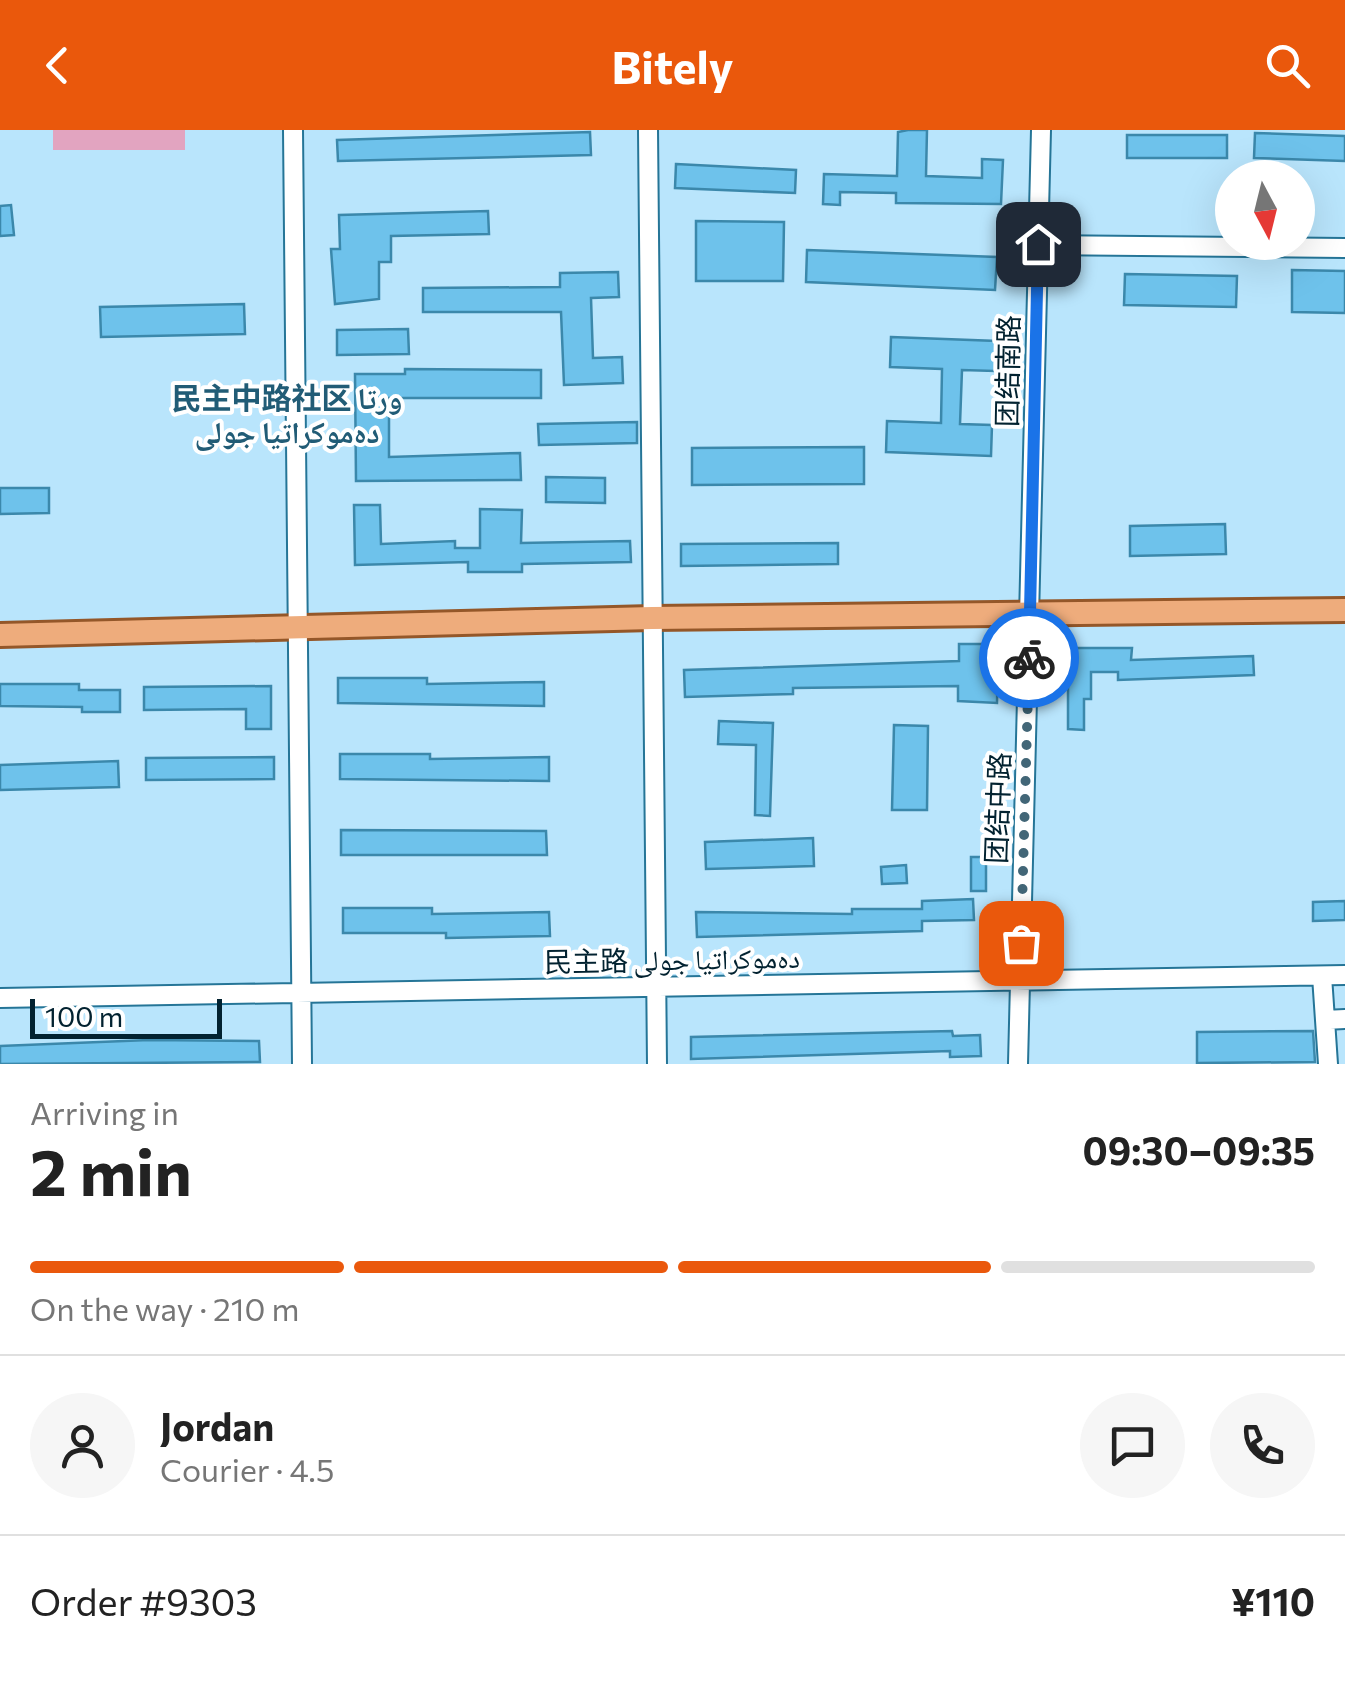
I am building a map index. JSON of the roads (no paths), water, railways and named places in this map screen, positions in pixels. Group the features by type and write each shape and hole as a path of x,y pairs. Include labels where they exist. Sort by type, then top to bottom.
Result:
{"main road":[{"path":"0,635 652,618 1345,610"}],"street":[{"path":"293,130 302,1064"},
{"path":"648,130 657,1064"},
{"name":"团结南路","path":"1030,614 1041,130"},
{"path":"1038,244 1345,248"},
{"name":"团结中路","path":"1018,1064 1030,614"},
{"name":"民主路 دەموكراتيا جولى","path":"0,998 1345,975"},
{"path":"1322,976 1328,1064"},
{"path":"1325,1020 1345,1019"}],"district":[{"name":"民主中路社区 ورتا دەموكراتيا جولى","path":"287,413"}]}
